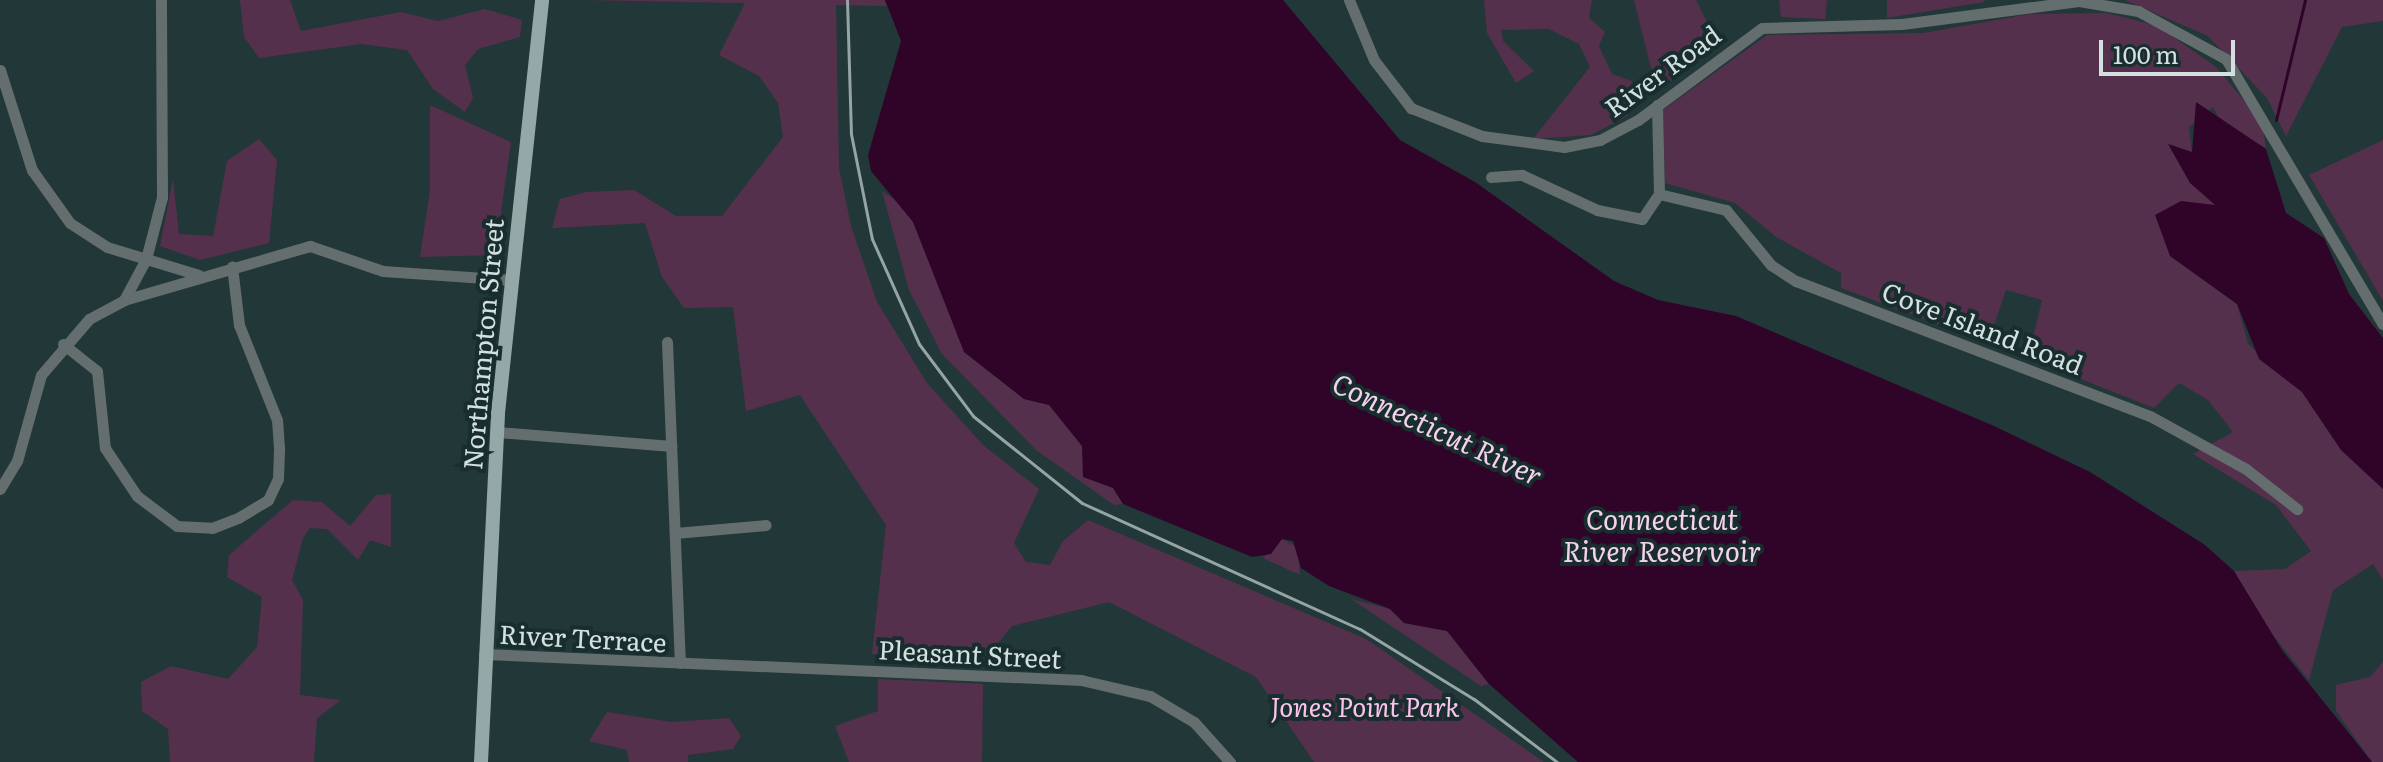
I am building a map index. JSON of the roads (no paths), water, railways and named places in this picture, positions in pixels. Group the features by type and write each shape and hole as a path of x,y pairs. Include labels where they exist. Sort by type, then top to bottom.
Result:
{"main road":[{"path":"539,40 542,0"},
{"path":"539,40 549,0"},
{"name":"Northampton Street","path":"481,762 497,432 539,40"}],"street":[{"path":"124,300 146,259 165,159 161,0"},
{"name":"River Road","path":"1349,0 1391,87 1442,124 1527,146 1564,147 1600,140 1657,105 1762,28 1902,24 2079,1 2138,11 2226,59 2383,324"},
{"path":"0,70 17,135 51,202 107,247 199,275"},
{"path":"1491,177 1522,175 1630,219 1650,213 1659,194 1657,105"},
{"name":"Cove Island Road","path":"1659,194 1726,210 1771,265 1796,281 2150,416 2246,469 2297,509"},
{"path":"0,489 17,461 41,375 63,344 124,300 199,275 310,246 395,273 511,280"},
{"path":"63,344 97,371 104,392 102,440 137,496 177,526 212,528 238,518 268,500 278,479 279,448 277,420 239,325 232,266"},
{"path":"667,342 680,663"},
{"path":"497,432 671,446"},
{"path":"675,533 766,525"},
{"name":"River Terrace","path":"484,654 680,663"},
{"name":"Pleasant Street","path":"680,663 1119,686 1194,722 1230,762"}],"water":[{"name":"Connecticut River Reservoir","path":"885,0 1283,0 1400,140 1475,182 1614,281 1658,300 1736,316 1994,426 2090,472 2205,545 2234,571 2282,650 2372,762 1578,762 1489,684 1447,631 1404,623 1390,609 1329,586 1301,568 1293,541 1282,539 1271,554 1252,557 1123,504 1113,488 1083,477 1082,446 1049,405 1024,399 964,352 913,222 871,171 868,155 901,41"},
{"path":"2196,102 2266,149 2286,213 2324,238 2349,294 2383,338 2383,489 2341,450 2302,392 2259,359 2237,304 2170,256 2155,215 2181,201 2215,205 2190,183 2168,144 2192,152"}],"waterway":[{"path":"2276,120 2305,0"}],"railway":[{"path":"847,0 851,134 872,239 919,344 973,416 1082,503 1360,629 1474,699 1557,762"}],"water label":[{"name":"Connecticut River","path":"1438,428"}],"park label":[{"name":"Jones Point Park","path":"1365,706"}]}
